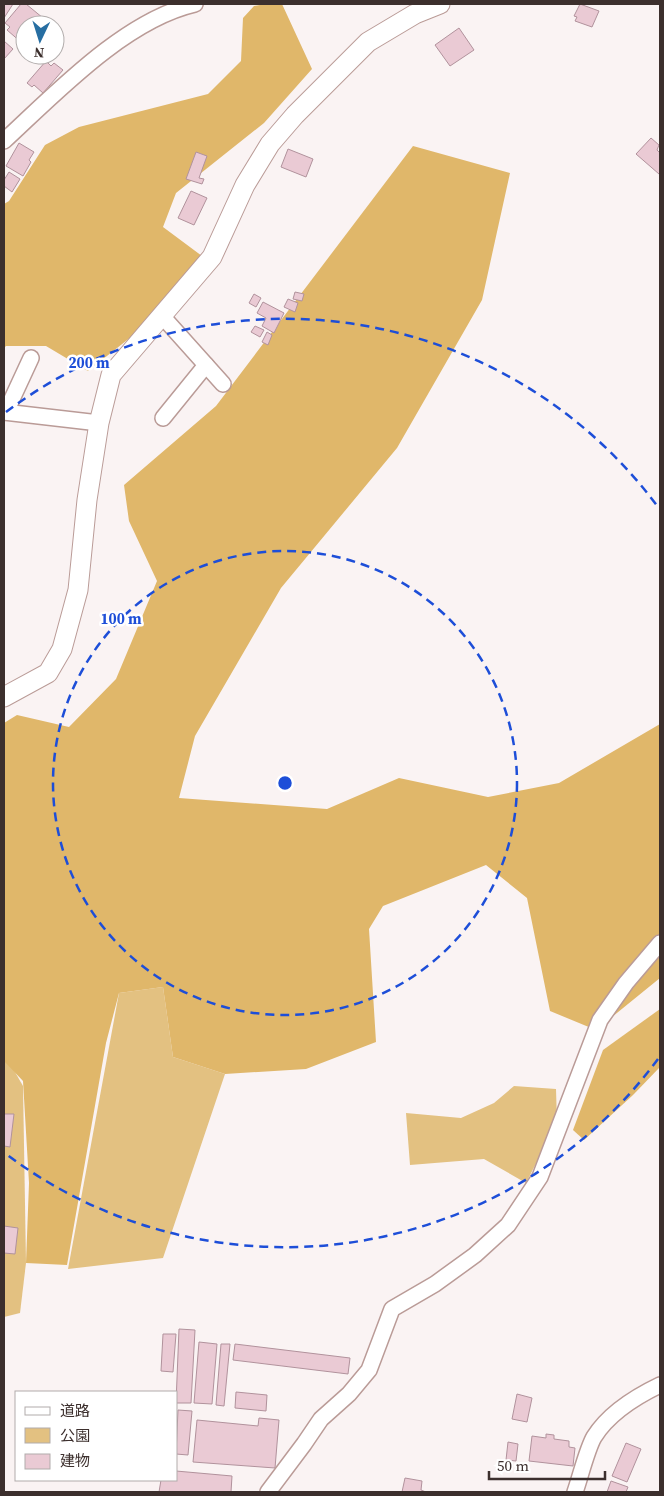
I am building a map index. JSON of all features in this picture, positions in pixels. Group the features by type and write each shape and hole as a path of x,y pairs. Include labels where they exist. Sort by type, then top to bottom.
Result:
{"street":[{"path":"4,141 97,58 144,24 195,4"},
{"path":"4,698 48,673 62,650 78,590 87,500 99,423 111,375 163,317 212,256 245,185 270,144 288,122 368,42 411,9 440,4"},
{"path":"163,317 223,384"},
{"path":"30,358 5,412 99,423"},
{"path":"163,418 206,365"},
{"path":"268,1492 321,1419 349,1394 369,1370 392,1309 436,1284 475,1255 508,1226 540,1177 600,1020 626,983 660,943"},
{"path":"574,1492 594,1438 599,1431 611,1417 634,1400 660,1385"}],"green space":[{"path":"163,987 173,1057 225,1074 163,1258 68,1269 119,993"},
{"path":"4,1058 7,1058 23,1086 26,1263 20,1313 4,1317"},
{"path":"514,1086 556,1089 557,1122 526,1183 484,1159 410,1165 406,1113 461,1118 494,1103"}],"shaded area":[{"path":"282,4 312,69 264,123 176,193 163,227 202,256 136,333 88,371 46,346 6,346 4,348 4,204 9,201 45,145 79,127 208,94 241,61 243,18 254,6"},
{"path":"413,146 510,173 482,300 397,448 281,588 195,736 179,798 327,809 399,778 488,797 559,783 660,724 660,978 596,1030 550,1011 527,898 486,865 383,906 369,929 376,1042 306,1069 225,1074 173,1057 163,987 119,993 106,1043 67,1265 26,1263 29,1183 23,1081 4,1061 4,723 17,715 69,727 116,679 157,581 129,521 124,485 216,406"},
{"path":"660,1009 660,1067 584,1140 573,1130 603,1050"}],"building":[{"path":"4,4 13,4 4,18"},
{"path":"21,4 26,4 39,15 15,15 15,37 7,30 10,27 5,23"},
{"path":"580,4 599,11 592,27 575,21 577,17 574,16"},
{"path":"459,28 474,50 450,66 435,45"},
{"path":"4,41 13,49 4,59"},
{"path":"43,65 57,65 63,70 43,93 34,85 32,87 27,83"},
{"path":"651,138 659,145 657,150 660,153 659,174 636,154"},
{"path":"19,143 34,152 23,176 6,166"},
{"path":"288,149 313,159 306,177 281,167"},
{"path":"196,152 207,156 199,178 204,179 202,184 186,179"},
{"path":"9,172 20,179 12,192 4,186 4,180"},
{"path":"191,191 207,198 194,225 178,218"},
{"path":"295,292 304,294 302,301 293,299"},
{"path":"254,294 261,298 256,307 249,303"},
{"path":"288,299 298,303 295,312 284,307"},
{"path":"263,302 284,313 274,333 262,326 266,318 257,313"},
{"path":"255,326 264,330 260,337 251,332"},
{"path":"267,332 272,335 268,345 262,342"},
{"path":"4,1114 14,1114 10,1147 4,1146"},
{"path":"4,1226 18,1228 15,1254 4,1253"},
{"path":"179,1329 195,1330 191,1403 178,1403 178,1391 176,1391"},
{"path":"163,1334 176,1334 173,1372 161,1371"},
{"path":"199,1342 217,1344 212,1404 194,1403"},
{"path":"221,1344 230,1344 224,1406 216,1405"},
{"path":"235,1344 350,1358 348,1374 233,1360"},
{"path":"236,1392 267,1395 266,1411 235,1408"},
{"path":"517,1394 532,1398 527,1422 512,1419"},
{"path":"178,1410 192,1411 188,1455 178,1454"},
{"path":"259,1418 279,1420 275,1468 193,1462 197,1420 258,1426"},
{"path":"546,1434 554,1435 554,1439 569,1441 569,1447 575,1448 573,1466 529,1461 532,1436 546,1438"},
{"path":"508,1442 518,1444 516,1461 506,1460"},
{"path":"626,1443 641,1449 627,1482 612,1476"},
{"path":"178,1471 232,1476 231,1492 159,1492 161,1481 178,1481"},
{"path":"405,1478 422,1481 421,1490 426,1492 402,1492"},
{"path":"611,1481 628,1487 626,1492 607,1492"}]}
